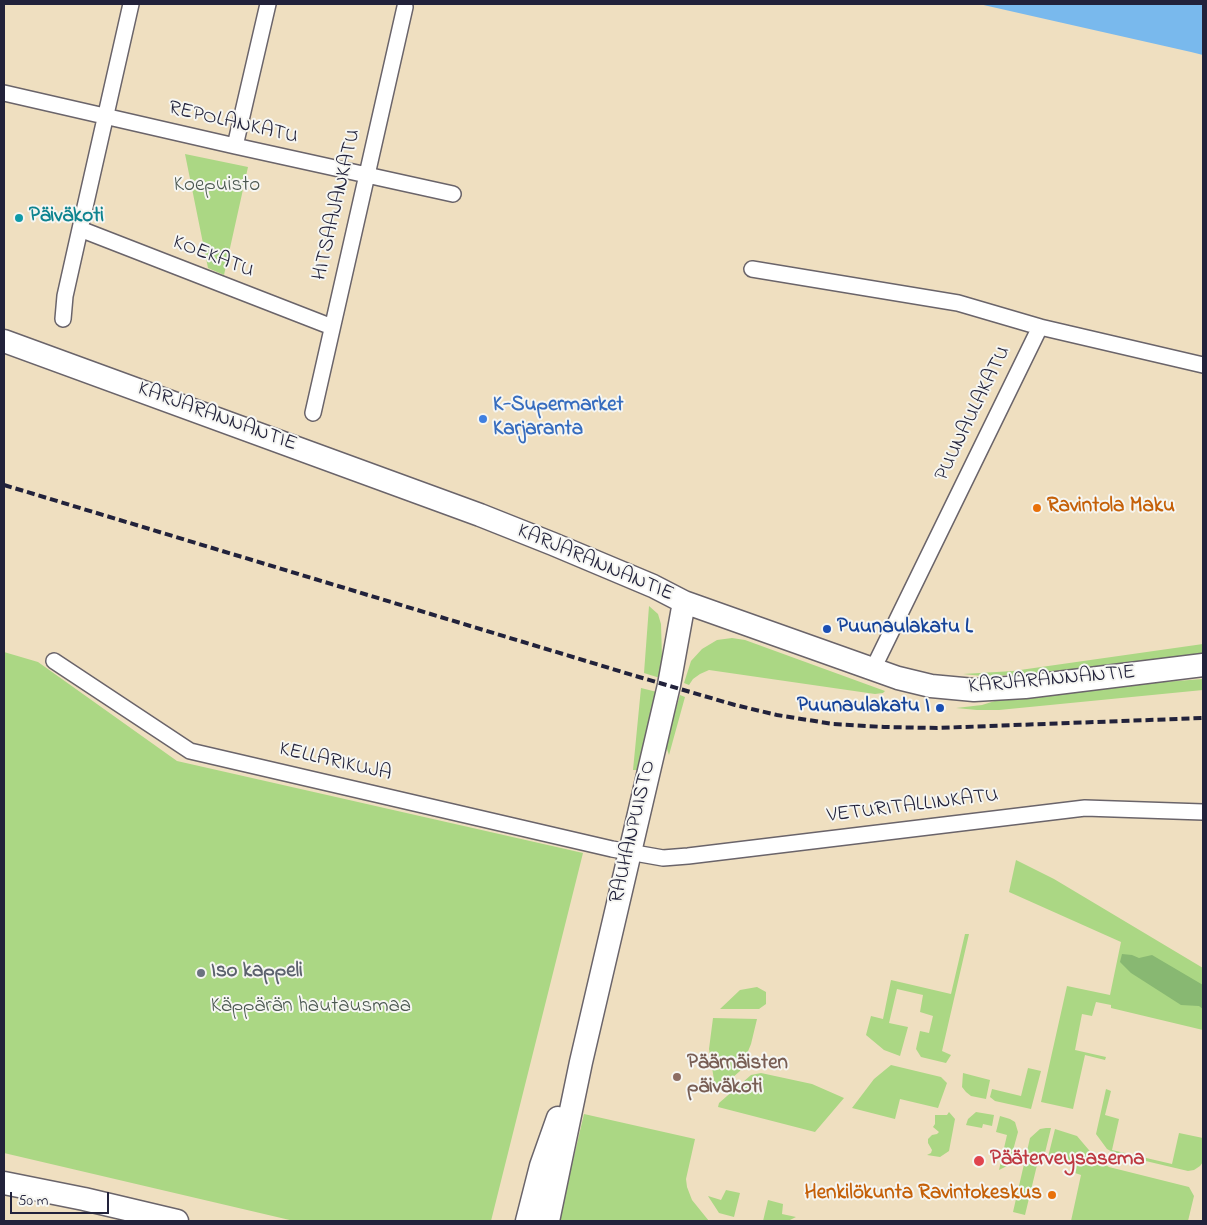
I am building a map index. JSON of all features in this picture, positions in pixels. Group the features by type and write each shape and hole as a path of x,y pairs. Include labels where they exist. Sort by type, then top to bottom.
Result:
{"main road":[{"name":"KARJARANNANTIE","path":"4,341 480,515 653,586 684,602 898,678 931,686 974,690 1025,687 1203,665"},
{"name":"RAUHANPUISTO","path":"548,1221 581,1062 669,685 684,602"},
{"name":"RAUHANPUISTO","path":"527,1221 549,1140 581,1062"},
{"path":"4,1182 177,1221"}],"street":[{"path":"63,319 65,296 131,4"},
{"path":"235,146 268,4"},
{"name":"HITSAAJANKATU","path":"313,413 405,6"},
{"name":"REPOLANKATU","path":"4,92 106,117 453,194"},
{"name":"KOEKATU","path":"80,229 332,327"},
{"path":"752,269 958,303 1040,327 1203,365"},
{"name":"PUUNAULAKATU","path":"873,669 1040,327"},
{"name":"KELLARIKUJA","path":"54,661 190,751 630,852"},
{"name":"VETURITALLINKATU","path":"630,852 663,858 688,856 1085,808 1203,812"}],"green space":[{"name":"Koepuisto","path":"185,154 248,167 224,275 208,268"},
{"path":"649,606 658,614 661,624 662,657 660,678 644,673"},
{"path":"732,638 745,640 885,691 875,694 709,670 693,679 689,685 684,683 691,661 702,649 717,640"},
{"path":"1203,644 1203,654 1044,674 982,676 963,674 1013,671"},
{"name":"Käppärän hautausmaa","path":"4,652 38,662 177,761 583,853 491,1221 294,1221 4,1153"},
{"path":"1203,679 1203,690 999,710 956,708 982,705 998,700 1124,685"},
{"path":"641,688 657,692 639,770 633,770"},
{"path":"680,695 685,697 669,755 666,746 667,738"},
{"path":"1016,860 1054,879 1203,968 1203,1030 1111,1008 1111,1005 1096,1002 1092,1016 1082,1014 1075,1050 1106,1057 1105,1060 1085,1055 1073,1109 1041,1102 1067,986 1110,995 1121,942 1009,892"},
{"path":"965,934 969,934 942,1051 951,1055 946,1063 921,1057 916,1049 920,1031 929,1033 933,1016 920,1012 923,995 897,989 889,1023 908,1027 900,1056 884,1050 866,1035 871,1016 883,1019 891,980 951,994"},
{"path":"1122,954 1139,958 1152,955 1203,985 1203,1009 1199,1006 1181,1005 1131,973 1120,962"},
{"path":"757,987 766,992 766,1004 759,1009 720,1009 740,990"},
{"path":"713,1018 757,1019 751,1044 740,1071 716,1092 709,1049"},
{"path":"891,1065 941,1077 947,1083 938,1108 900,1099 895,1119 852,1108 874,1079"},
{"path":"1028,1068 1041,1071 1031,1109 995,1101 990,1097 992,1089 1021,1096"},
{"path":"761,1073 812,1084 844,1098 815,1132 718,1107 719,1103 751,1075"},
{"path":"963,1073 990,1080 986,1099 971,1096 966,1092 962,1087"},
{"path":"1106,1089 1111,1091 1105,1115 1119,1119 1112,1150 1172,1164 1179,1133 1203,1138 1203,1162 1200,1166 1188,1171 1116,1154 1107,1149 1096,1134"},
{"path":"949,1112 955,1119 949,1151 940,1157 927,1155 932,1150 928,1139 939,1132 933,1127 935,1115 947,1115"},
{"path":"976,1112 994,1115 992,1126 983,1124 982,1128 966,1125 968,1119"},
{"path":"584,1114 695,1139 686,1179 687,1187 692,1200 709,1221 561,1221 561,1211"},
{"path":"1000,1116 1015,1122 1018,1132 1009,1165 999,1170 1007,1135 996,1132"},
{"path":"1051,1128 1043,1161 1038,1161 1025,1215 1013,1212 1030,1138 1040,1129"},
{"path":"1055,1129 1077,1136 1094,1156 1109,1167 1189,1187 1194,1196 1188,1221 1071,1221 1081,1175 1075,1173 1077,1164 1048,1157"},
{"path":"726,1190 740,1193 734,1217 719,1213 708,1196 721,1200"},
{"path":"768,1200 783,1204 782,1214 796,1217 788,1221 763,1221"}],"water":[{"path":"979,4 1203,4 1203,55 1191,52"}],"railway":[{"path":"4,485 639,677 735,705 777,715 833,724 937,728 1203,718"}],"place":[{"name":"Päiväkoti","path":"19,218"},
{"name":"K-Supermarket Karjaranta","path":"483,419"},
{"name":"Ravintola Maku","path":"1037,508"},
{"name":"Puunaulakatu L","path":"827,629"},
{"name":"Puunaulakatu I","path":"940,708"},
{"name":"Iso kappeli","path":"201,973"},
{"name":"Päärnäisten päiväkoti","path":"677,1077"},
{"name":"Pääterveysasema","path":"979,1161"},
{"name":"Henkilökunta Ravintokeskus","path":"1052,1195"}]}
